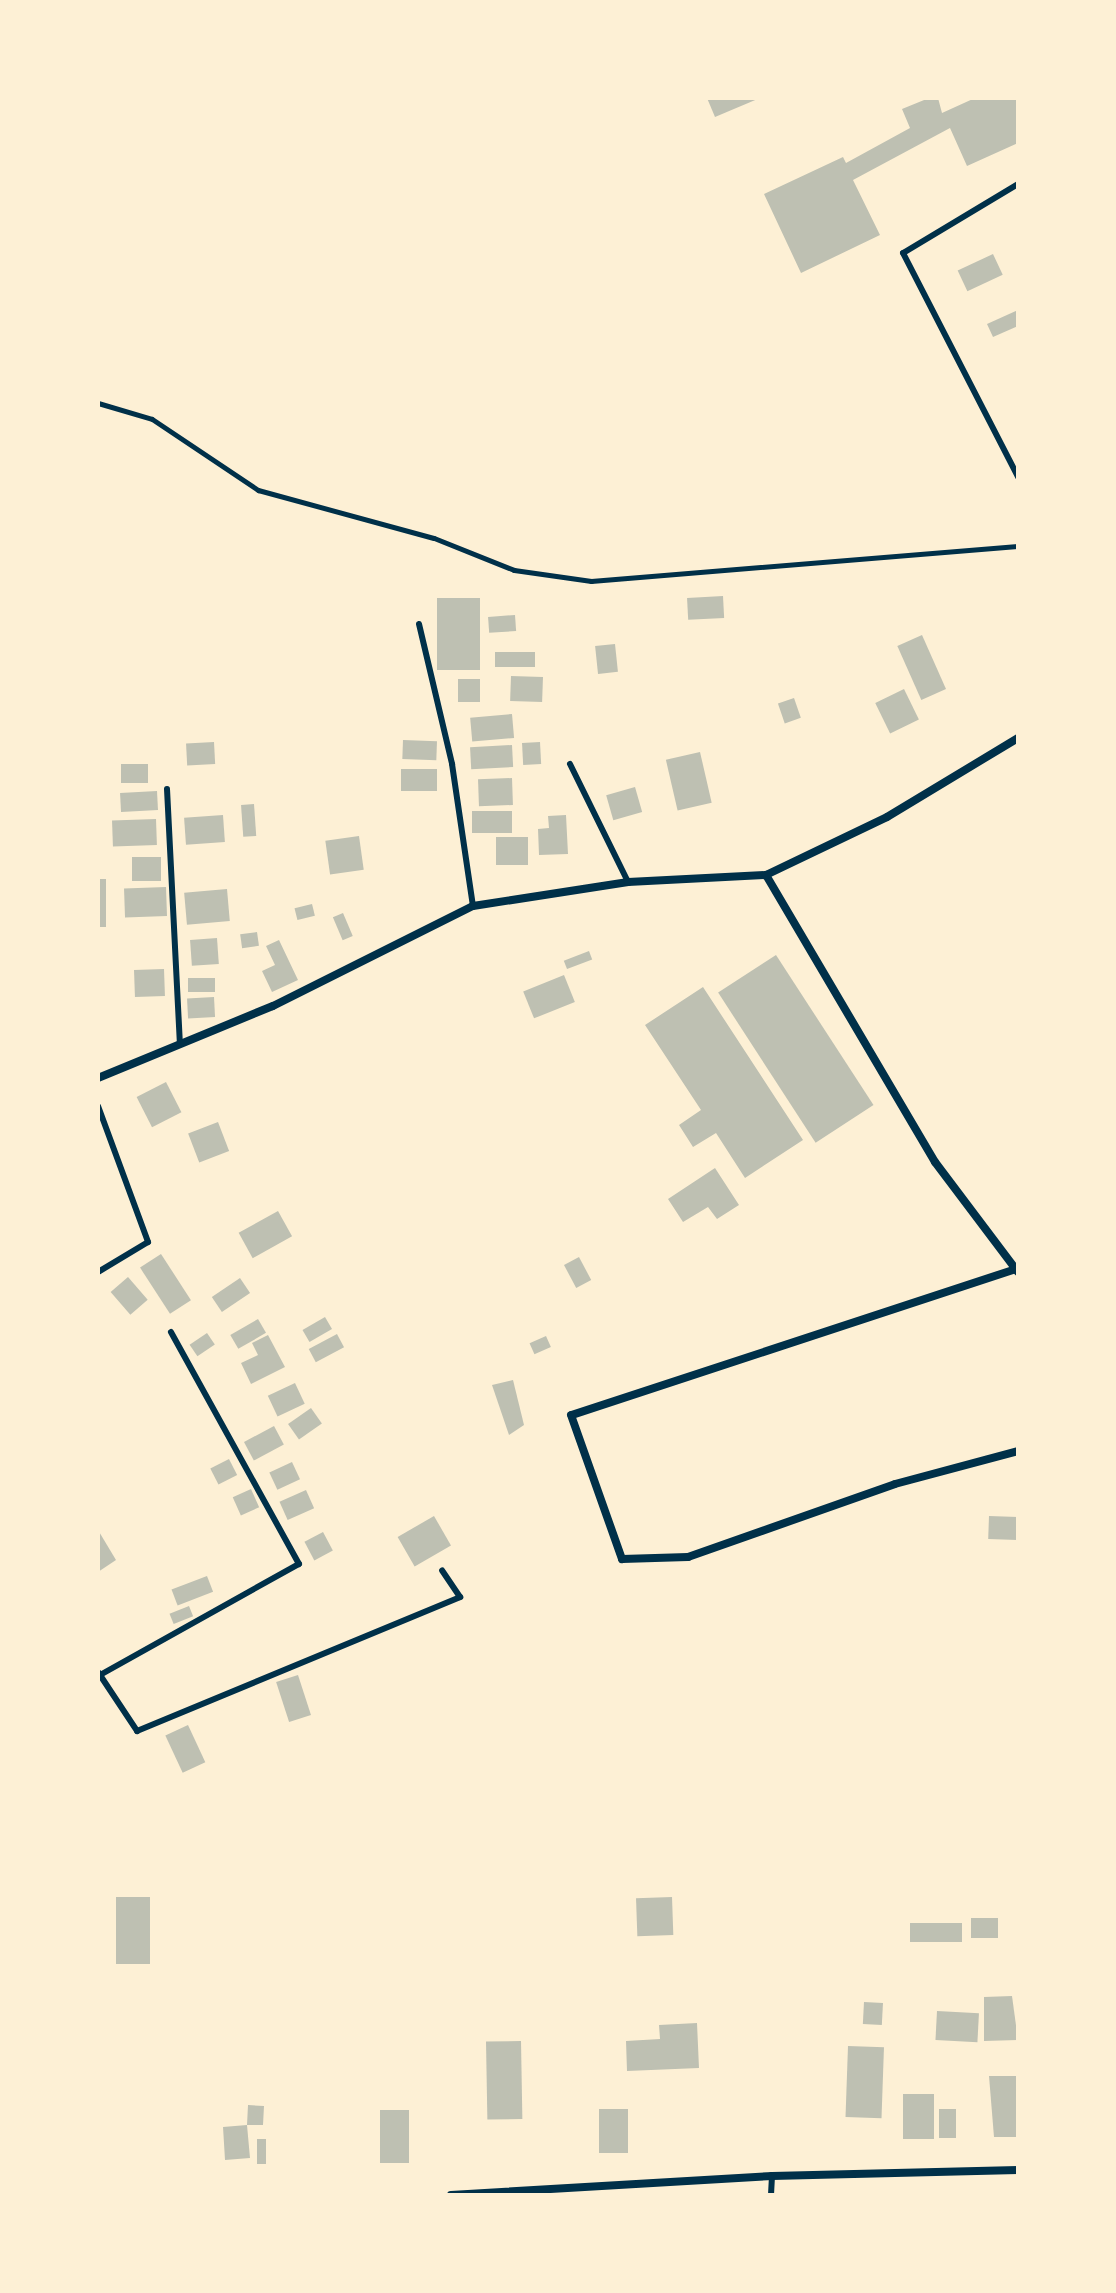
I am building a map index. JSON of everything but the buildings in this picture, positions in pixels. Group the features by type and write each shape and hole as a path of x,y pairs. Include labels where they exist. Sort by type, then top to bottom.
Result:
{"street":[{"path":"98,1078 273,1006 473,906 628,882 766,875 887,817 1018,738"},
{"path":"766,875 935,1162 1017,1270 571,1415 622,1559 688,1557 895,1484 1018,1451"},
{"path":"451,2195 772,2176 1018,2170"}],"lane":[{"path":"1018,184 903,253 1018,477"},
{"path":"419,624 452,764 473,906"},
{"path":"570,764 628,882"},
{"path":"167,789 180,1044"},
{"path":"98,1106 148,1242 98,1272"},
{"path":"171,1332 299,1564 99,1673 137,1731 460,1597 442,1570"},
{"path":"771,2195 772,2176"}],"path":[{"path":"98,403 152,419 258,490 434,538 514,570 591,581 1018,546"}]}
